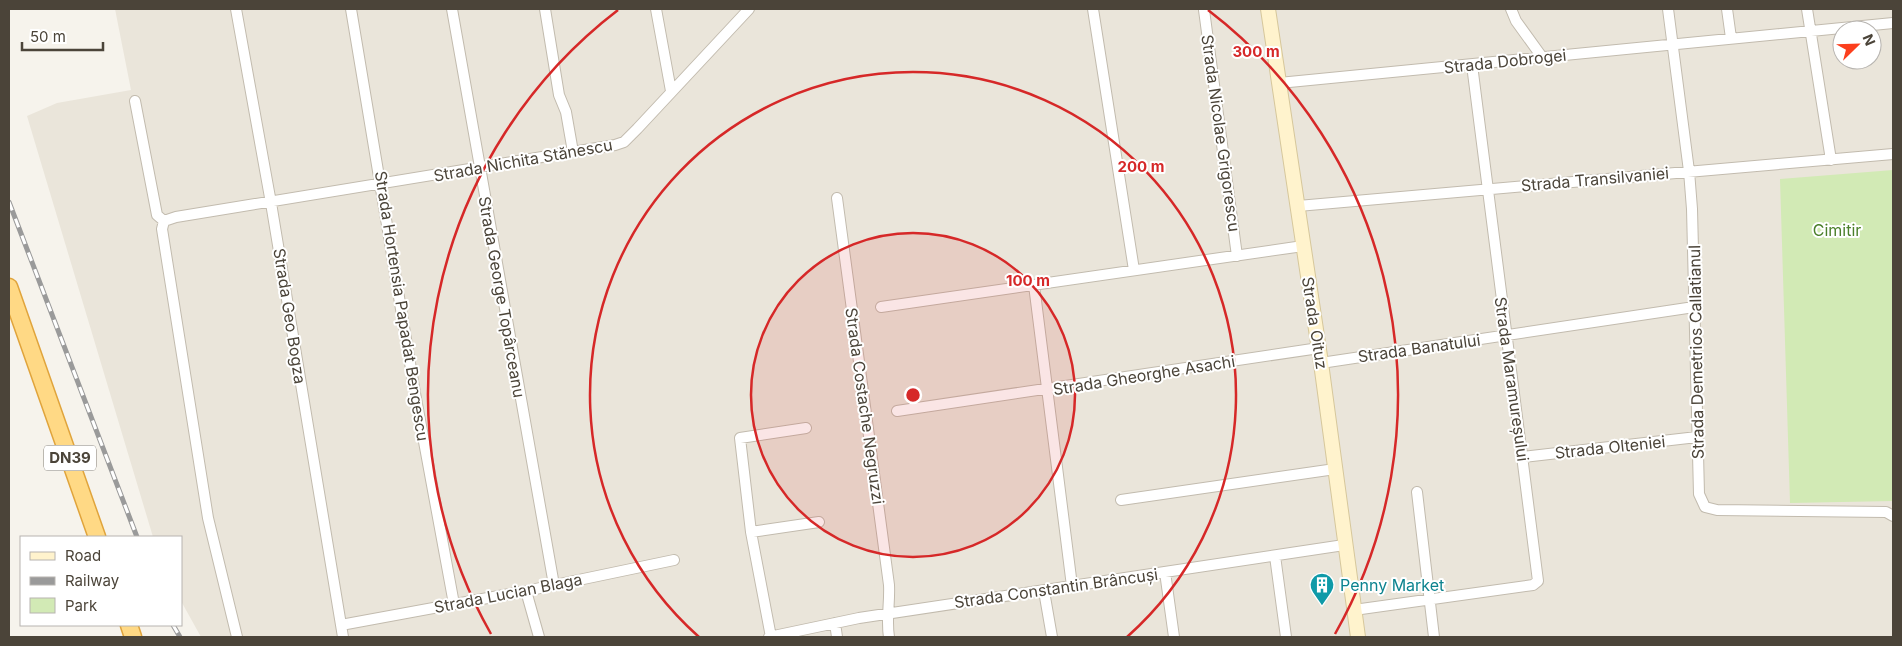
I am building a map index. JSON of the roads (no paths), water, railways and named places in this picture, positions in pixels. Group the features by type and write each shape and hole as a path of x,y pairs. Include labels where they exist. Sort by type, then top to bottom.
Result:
{"highway":[{"name":"DN39","path":"9,286 97,536"}],"main road":[{"name":"Strada Oituz","path":"1268,9 1319,348 1344,545 1358,637"}],"street":[{"name":"Strada Geo Bogza","path":"236,9 272,203 344,637"},
{"name":"Strada Hortensia Papadat Bengescu","path":"351,9 382,184 415,393 454,604"},
{"name":"Strada George Topârceanu","path":"452,9 554,585"},
{"path":"545,9 559,95 566,112 573,152"},
{"path":"656,9 671,91"},
{"name":"Strada Nichita Stănescu","path":"164,221 176,217 272,203 624,142 749,9"},
{"path":"1093,9 1134,270"},
{"path":"1511,9 1516,21 1542,57"},
{"name":"Strada Demetrios Callatianul","path":"1668,9 1689,171 1699,494 1705,507 1717,510 1886,512 1893,516"},
{"path":"1727,9 1731,38"},
{"path":"1807,9 1831,160"},
{"name":"Strada Nicolae Grigorescu","path":"1204,10 1237,256"},
{"name":"Strada Dobrogei","path":"1279,83 1472,65 1672,43 1893,23"},
{"name":"Strada Maramureșului","path":"1354,610 1532,585 1538,581 1472,65"},
{"path":"135,101 158,215 164,221 162,229 208,518 238,637"},
{"name":"Strada Transilvaniei","path":"1298,206 1893,154"},
{"name":"Strada Costache Negruzzi","path":"837,198 889,585 890,602 886,614"},
{"path":"881,306 1304,246"},
{"path":"897,411 1046,388 1034,285"},
{"name":"Strada Banatului","path":"1321,363 1694,307"},
{"name":"Strada Gheorghe Asachi","path":"1072,586 1046,388 1319,348"},
{"path":"770,637 752,532 740,438 806,428"},
{"name":"Strada Olteniei","path":"1523,457 1697,437"},
{"path":"1121,500 1335,469"},
{"path":"1417,492 1428,599 1434,637"},
{"path":"752,532 819,522"},
{"name":"Strada Constantin Brâncuși","path":"770,637 886,614 1344,545"},
{"path":"1275,556 1286,637"},
{"name":"Strada Lucian Blaga","path":"341,625 526,591 674,560"},
{"path":"1165,572 1174,637"},
{"path":"526,591 539,637"},
{"path":"1044,591 1052,637"},
{"path":"886,614 889,637"},
{"path":"835,623 838,637"}],"railway":[{"path":"9,202 137,536"},
{"path":"174,626 180,637"}],"place":[{"name":"Penny Market","path":"1322,606"}],"park label":[{"name":"Cimitir","path":"1837,230"}]}
